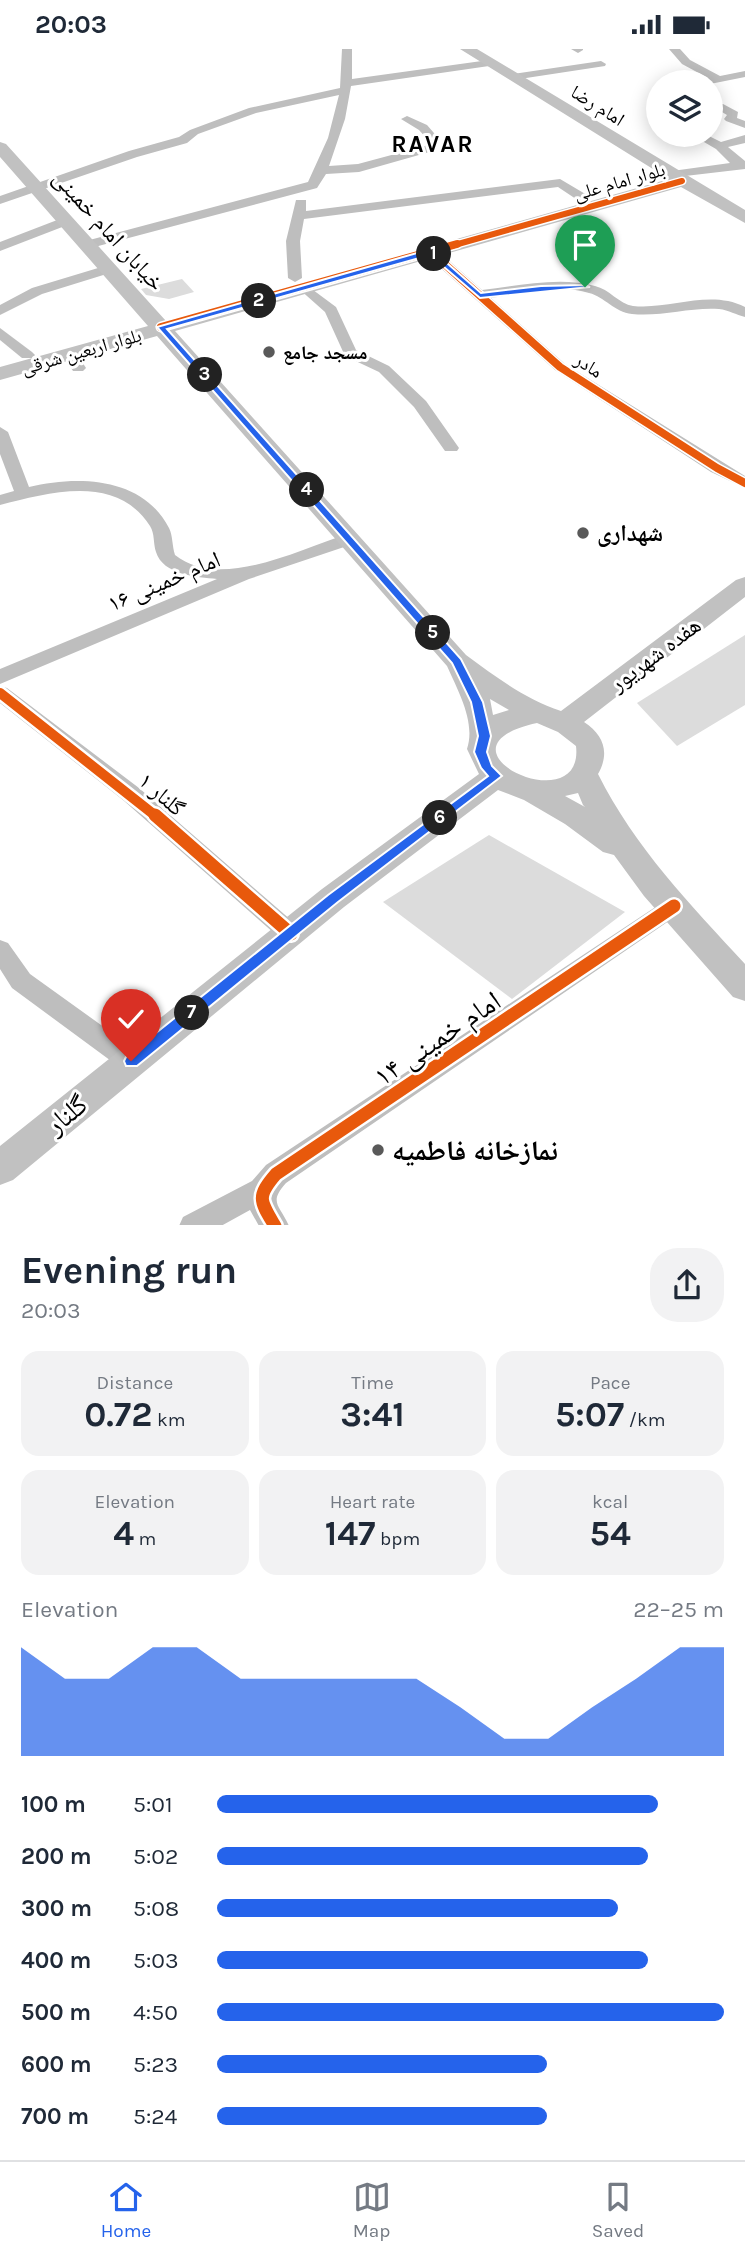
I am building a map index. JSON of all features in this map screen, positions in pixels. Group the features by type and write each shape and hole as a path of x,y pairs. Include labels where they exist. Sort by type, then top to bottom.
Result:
{"main road":[{"name":"گلنار","path":"0,1168 333,898 496,776"}],"street":[{"path":"87,245 313,185 323,170 346,87 349,64 347,49"},
{"name":"امام رضا","path":"467,49 745,218"},
{"path":"674,49 686,62 701,70"},
{"path":"4,196 37,189 133,154 183,140 194,132 253,110 346,87 489,63"},
{"path":"513,77 601,64"},
{"path":"723,78 745,74"},
{"path":"723,108 734,114 730,119 745,125"},
{"path":"323,170 359,168 429,148 434,140 431,134 420,124 407,119"},
{"path":"723,145 745,139"},
{"name":"خیابان امام خمینی","path":"0,147 457,661"},
{"path":"721,147 734,162 744,165"},
{"path":"675,177 744,165"},
{"name":"بلوار امام علی","path":"157,323 583,198 675,177"},
{"name":"بلوار امام علی","path":"300,283 431,252 675,177"},
{"path":"298,216 559,183 583,198"},
{"path":"304,187 293,241 300,283 331,310 350,353 384,369 420,404 451,448"},
{"path":"0,247 65,221"},
{"name":"مادر","path":"431,252 560,367 717,468 745,483"},
{"path":"0,311 37,291 108,269"},
{"path":"480,295 541,288 585,287 596,289 625,310 728,305 745,313"},
{"name":"بلوار اربعین شرقی","path":"0,362 157,323"},
{"name":"بلوار اربعین شرقی","path":"0,375 74,361 157,323"},
{"path":"0,332 27,355"},
{"path":"0,432 23,493"},
{"path":"0,500 62,485 89,485 114,491 138,502 150,514 161,530 165,555 171,562 202,572 243,575"},
{"name":"امام خمینی ۱۶","path":"0,677 243,575 350,539"},
{"name":"هفده شهریور","path":"565,722 745,585"},
{"path":"457,661 502,695 537,714 565,722 577,729 589,744 592,760 583,775 569,786 547,791 530,790"},
{"path":"457,661 477,702 484,736 480,752 487,768 501,781 530,790 576,816 630,857"},
{"name":"گلنار ۱","path":"0,693 131,794 291,934"},
{"path":"484,736 496,724 515,716 537,714"},
{"path":"583,775 597,807 630,857 745,987"},
{"name":"امام خمینی ۱۴","path":"195,1225 262,1190 276,1174 674,907"},
{"path":"0,950 21,981 131,1061"},
{"path":"262,1190 261,1203 274,1225"}],"building":[{"path":"182,279 194,292 169,299 146,295 141,289"},
{"path":"745,635 745,705 677,746 637,703"},
{"path":"489,835 625,912 512,999 383,902"}],"cycle path":[{"path":"161,327 682,181"},
{"path":"431,252 560,367 717,468 745,483"},
{"path":"0,693 131,794 291,934"},
{"path":"274,1225 261,1203 262,1190 276,1174 674,906"}],"place":[{"name":"مسجد جامع","path":"269,352"},
{"name":"شهداری","path":"583,533"},
{"name":"نمازخانه فاطمیه","path":"378,1150"}],"district":[{"name":"RAVAR","path":"433,144"}],"route":[{"path":"131,1061 333,898 496,776 487,768 480,752 484,736 477,702 457,661 161,327 431,252 480,295 541,288 585,287"}]}
